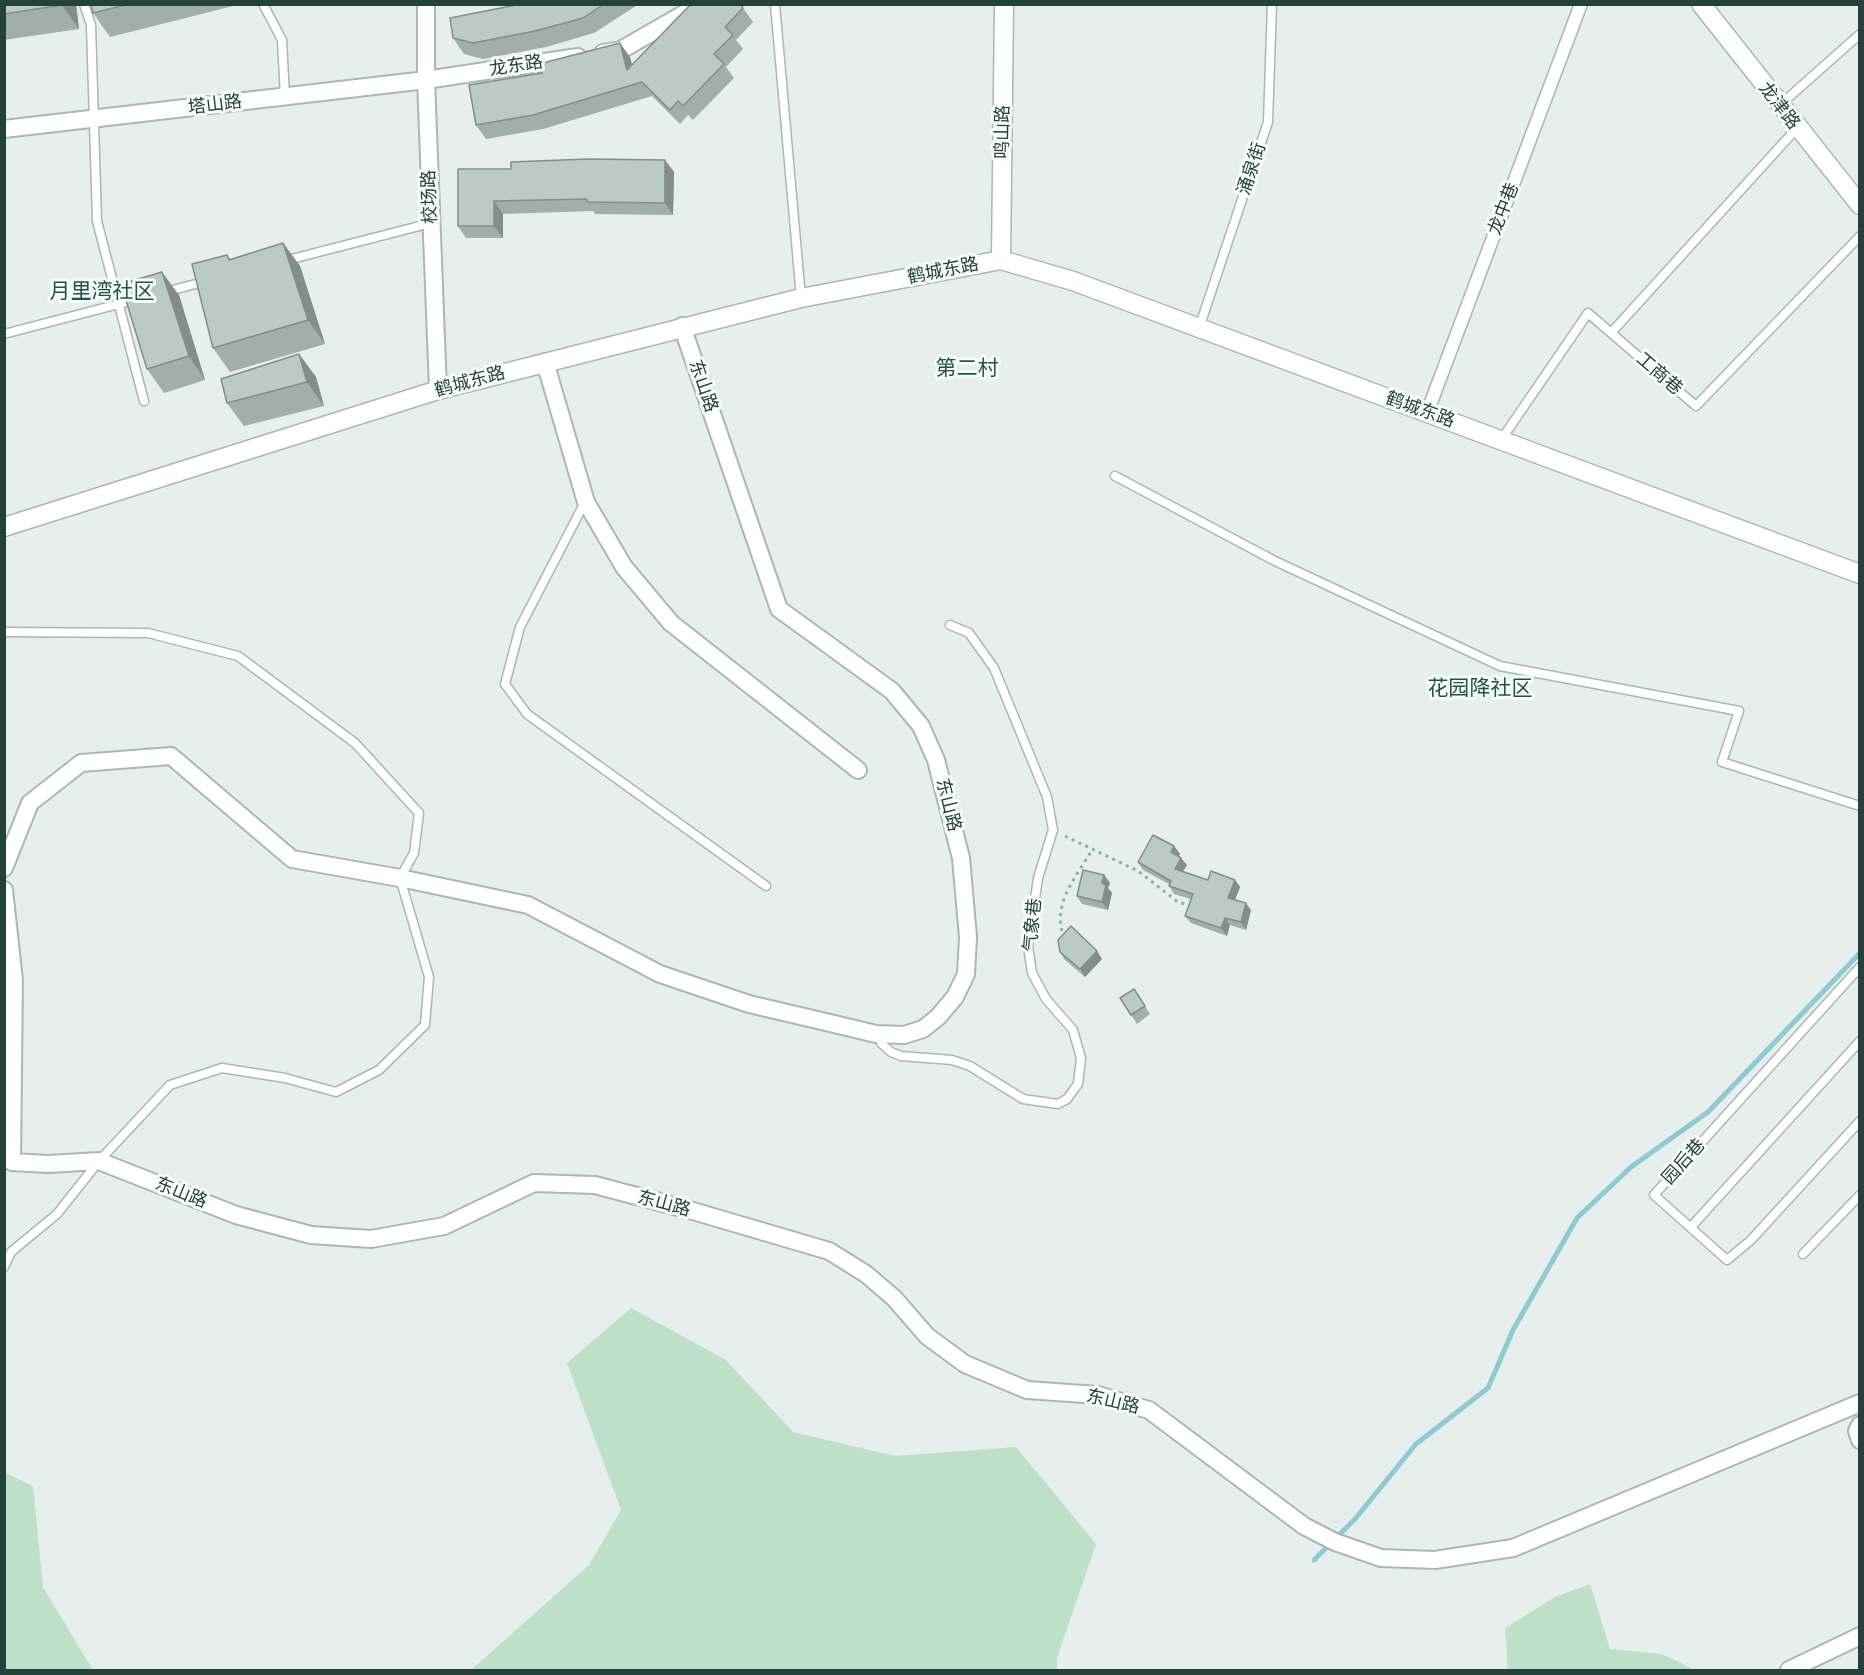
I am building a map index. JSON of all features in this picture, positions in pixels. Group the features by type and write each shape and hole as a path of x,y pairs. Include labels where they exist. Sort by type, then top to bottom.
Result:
{"street":[{"name":"校场路","path":"426,4 426,80 438,390"},
{"name":"龙东路","path":"426,80 621,50 701,4"},
{"name":"鸣山路","path":"1001,260 1004,4"},
{"name":"龙中巷","path":"1427,413 1581,4"},
{"name":"龙津路","path":"1701,4 1779,106 1860,205"},
{"name":"塔山路","path":"4,129 426,80"},
{"name":"鹤城东路","path":"4,526 438,390 801,298 1001,260 1073,281 1860,574"},
{"name":"东山路","path":"4,868 30,803 81,763 171,756 292,859 400,878 528,905 660,974 750,1004 876,1034 904,1035 922,1029 938,1017 955,997 966,974 968,937 961,858 936,760 912,712 892,691 779,609 682,327"},
{"path":"545,362 586,502 624,567 671,623 858,770"},
{"name":"东山路","path":"4,890 14,980 12,1162 48,1164 99,1161 236,1215 311,1235 371,1239 444,1226 534,1183 544,1183 595,1185 830,1251 866,1274 894,1298 927,1336 965,1364 1027,1390 1098,1395 1149,1410 1295,1520 1329,1539 1381,1558 1435,1560 1513,1548 1860,1403"},
{"path":"1860,1425 1857,1431 1860,1440"},
{"path":"1789,1671 1860,1636"}],"lane":[{"path":"84,4 91,25 97,221 144,400"},
{"path":"263,4 282,40 285,96"},
{"path":"775,4 801,298"},
{"name":"涌泉街","path":"1199,328 1268,122 1272,4"},
{"path":"1779,106 1860,34"},
{"path":"1611,333 1797,128"},
{"path":"269,265 431,223"},
{"name":"工商巷","path":"1501,441 1588,312 1696,406 1860,236"},
{"path":"4,334 211,280"},
{"path":"1115,476 1275,561 1500,666 1738,711 1722,762 1860,806"},
{"path":"586,502 520,627 505,684 527,714 766,886"},
{"name":"气象巷","path":"876,1034 891,1052 901,1056 961,1063 1023,1099 1058,1104 1067,1099 1078,1084 1081,1058 1073,1030 1046,999 1032,973 1028,946 1038,878 1053,830 1052,817 1041,779 994,668 969,633 950,625"},
{"path":"4,632 148,633 238,656 355,743 419,813 414,853 400,878 429,977 425,1025 379,1070 336,1092 285,1078 222,1068 170,1085 99,1161 57,1214 12,1252 4,1267"},
{"name":"园后巷","path":"1860,967 1654,1195 1727,1260 1751,1240 1860,1121"},
{"path":"1691,1227 1860,1041"},
{"path":"1803,1254 1860,1195"}],"path":[{"path":"1053,830 1138,871 1178,902 1191,906"},
{"path":"1062,931 1059,912 1064,898 1092,849"}],"green space":[{"path":"631,1308 726,1360 793,1432 895,1456 1016,1447 1096,1544 1057,1658 1057,1670 471,1670 589,1565 621,1510 567,1363"},
{"path":"4,1472 33,1486 43,1587 93,1670 5,1670"},
{"path":"1590,1584 1610,1649 1662,1654 1695,1670 1508,1670 1505,1628 1555,1597"}],"building":[{"path":"4,4 62,4 62,5 4,14"},
{"path":"91,4 129,4 93,13"},
{"path":"521,4 604,4 583,18 535,31 473,43 453,38 450,18"},
{"path":"691,4 740,4 743,8 725,27 733,35 714,54 724,64 683,106 678,101 670,110 642,82 533,115 476,125 469,85 542,73 539,64 620,43 627,70"},
{"path":"587,159 665,160 665,203 587,202 587,199 494,201 494,226 458,226 458,169 511,169 511,162"},
{"path":"283,243 308,320 213,348 192,264 227,255 229,260"},
{"path":"162,272 189,356 147,369 121,284"},
{"path":"299,354 307,382 227,403 221,379"},
{"path":"1153,835 1174,846 1171,852 1181,858 1175,869 1208,880 1211,871 1235,880 1228,898 1246,903 1241,922 1225,918 1221,928 1185,916 1193,894 1169,886 1171,881 1138,862"},
{"path":"1083,870 1104,875 1102,883 1106,885 1102,902 1077,896"},
{"path":"1071,926 1097,951 1080,969 1060,952 1058,940"},
{"path":"1134,989 1145,1006 1131,1015 1120,998"}],"waterway":[{"path":"1314,1560 1355,1519 1416,1444 1488,1388 1513,1330 1577,1218 1631,1167 1708,1112 1860,953"}],"district":[{"name":"月里湾社区","path":"102,292"},
{"name":"第二村","path":"967,369"},
{"name":"花园降社区","path":"1480,689"}]}
